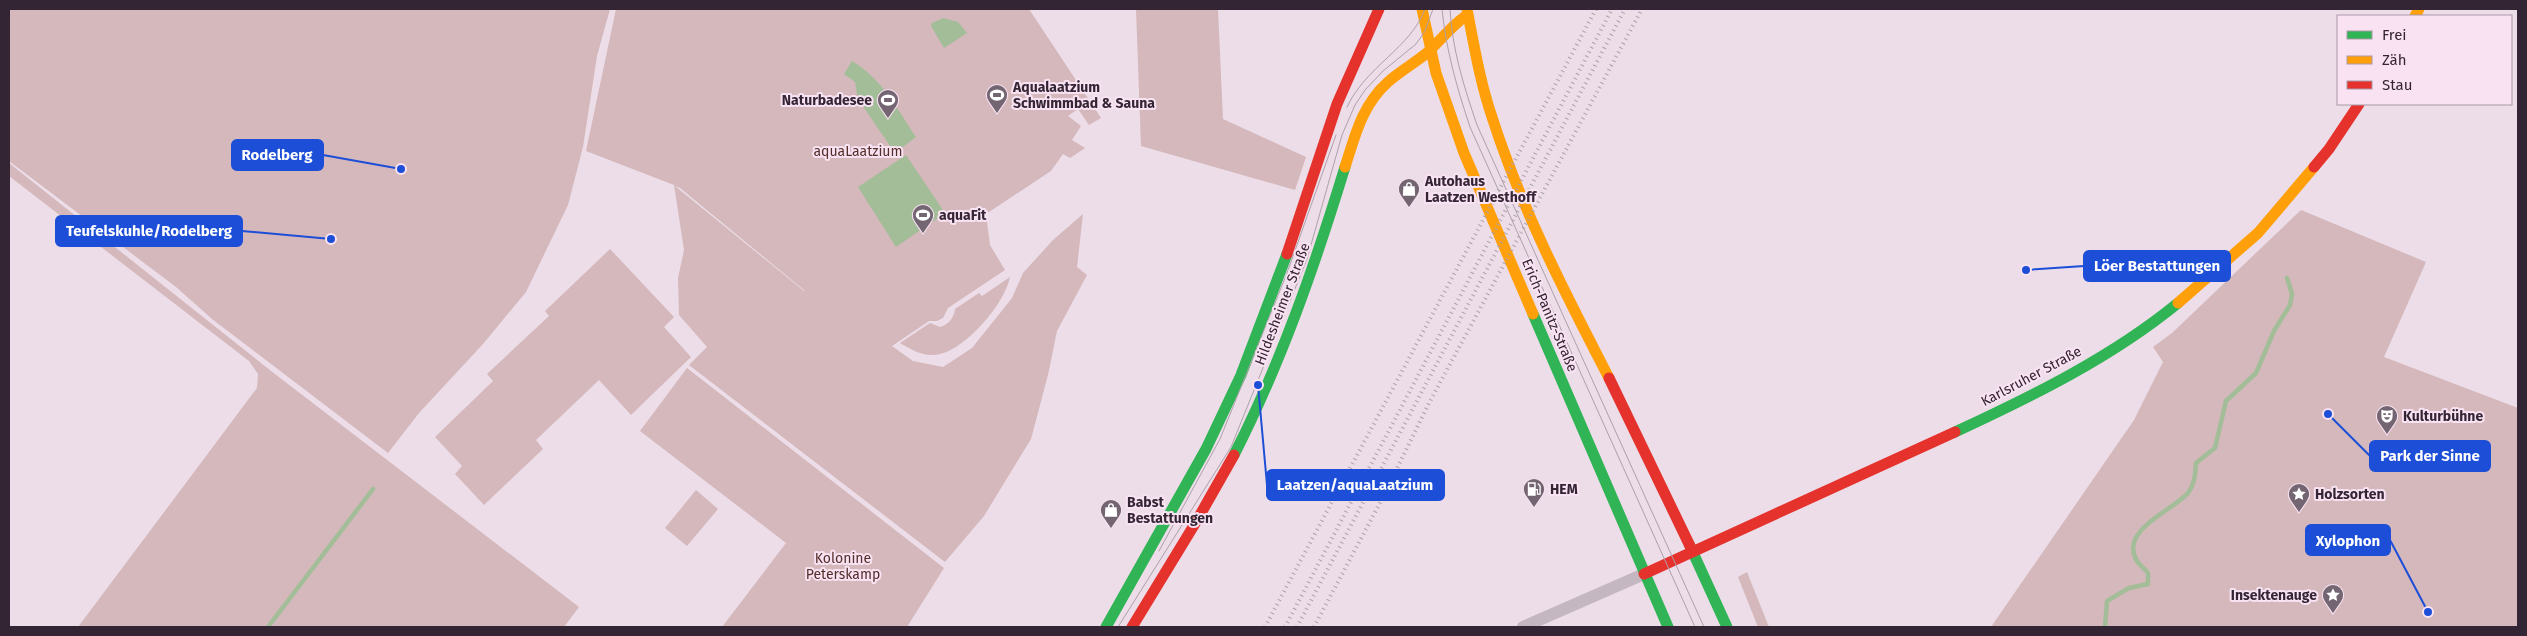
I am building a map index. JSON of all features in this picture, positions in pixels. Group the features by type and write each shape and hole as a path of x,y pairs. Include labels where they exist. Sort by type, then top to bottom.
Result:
{"main road":[{"name":"Hildesheimer Straße","path":"1106,627 1206,450 1241,375 1289,250 1336,104 1379,9"},
{"name":"Erich-Panitz-Straße","path":"1422,9 1429,51 1442,96 1464,153 1668,627"},
{"name":"Hildesheimer Straße","path":"1132,627 1213,494 1254,413 1313,268 1360,119 1371,101 1387,82 1429,51 1451,26 1467,12"},
{"name":"Erich-Panitz-Straße","path":"1467,12 1472,51 1498,139 1544,246 1693,551 1726,627"},
{"name":"Karlsruher Straße","path":"1644,574 2022,401 2118,346 2159,319 2208,279 2258,233 2329,149 2358,105"}],"street":[{"path":"1523,627 1644,574"}],"green space":[{"path":"9,9 610,9 597,56 583,147 568,205 526,292 483,344 419,413 388,453 212,319 176,287 9,161"},
{"name":"aquaLaatzium","path":"616,9 1029,9 1101,118 1089,125 1078,109 1068,116 1081,126 1072,140 1085,148 1070,158 1063,154 1051,171 986,214 990,245 1005,270 948,308 943,318 937,321 929,321 892,346 913,361 943,367 972,348 1012,298 1023,273 1053,240 1083,214 1077,267 1087,275 1057,331 1048,375 1031,439 984,516 945,562 689,365 707,347 679,315 678,278 684,250 674,185 586,151","holes":["675,186 680,188 805,291"]},
{"path":"1136,9 1218,9 1223,119 1306,157 1295,190 1141,146"},
{"path":"9,163 271,371 579,607 564,627 78,627 257,388 258,374 249,361 9,176"},
{"path":"2301,210 2426,262 2384,357 2518,408 2518,627 1991,627 2134,420 2163,362 2153,347 2172,333"},
{"path":"610,249 674,317 664,327 691,357 631,415 599,380 536,440 543,449 484,505 455,474 462,466 435,437 493,381 487,374 549,316 545,311"},
{"path":"1010,277 1007,288 993,311 973,334 951,350 929,355 919,353 900,343 930,323 940,327 946,325 952,318 955,309 979,293 982,296"},
{"name":"Kolonine Peterskamp","path":"687,368 944,568 907,627 722,627 786,543 640,431"},
{"path":"696,490 718,509 687,546 665,528"},
{"path":"1747,572 1769,627 1758,627 1738,577"}],"shaded area":[{"path":"943,18 958,22 967,33 944,48 931,26 932,23"},
{"name":"Naturbadesee","path":"852,61 863,68 881,85 916,137 895,153 858,99 855,82 844,74"},
{"path":"906,155 945,213 896,247 858,187"}],"waterway":[{"path":"2105,627 2107,601 2129,588 2148,584 2148,573 2137,561 2133,550 2135,540 2141,530 2150,522 2188,493 2193,483 2196,463 2215,448 2226,401 2256,373 2274,331 2290,305 2292,294 2287,278"},
{"path":"268,627 373,489"}],"tram line":[{"path":"1347,107 1365,80 1410,35 1425,9"},
{"path":"1118,627 1231,447 1307,259 1342,135 1355,105 1365,90 1383,71 1416,44 1425,31 1433,9"},
{"path":"1442,9 1453,69 1470,127 1695,627"},
{"path":"1450,9 1456,53 1477,125 1704,627"},
{"path":"1159,551 1220,439 1287,273 1336,135"}],"railway":[{"path":"1265,627 1596,9"},
{"path":"1285,627 1612,9"},
{"path":"1297,627 1625,9"},
{"path":"1314,627 1382,499 1429,403 1642,9"}],"traffic: fast":[{"path":"1234,455 1267,385 1296,313 1345,167"},
{"path":"1106,627 1206,449 1241,375 1287,254"},
{"path":"1955,432 2042,390 2099,358 2153,323 2178,303"},
{"path":"1533,314 1668,627"},
{"path":"1690,546 1727,627"}],"traffic: slow":[{"path":"1422,9 1436,73 1464,153 1533,314"},
{"path":"1467,9 1484,90 1516,184 1560,282 1609,378"},
{"path":"2416,15 2419,9"},
{"path":"1345,167 1360,122 1379,91 1428,52 1467,15"},
{"path":"2178,303 2258,233 2314,167"}],"traffic: jam":[{"path":"1287,254 1337,104 1379,9"},
{"path":"2314,167 2329,149 2358,105"},
{"path":"1609,378 1690,546"},
{"path":"1644,574 1955,432"},
{"path":"1132,627 1234,455"}],"place":[{"name":"Aqualaatzium Schwimmbad & Sauna","path":"997,114"},
{"name":"Naturbadesee","path":"888,119"},
{"name":"Rodelberg","path":"401,169"},
{"name":"Autohaus Laatzen Westhoff","path":"1409,208"},
{"name":"aquaFit","path":"923,234"},
{"name":"Teufelskuhle/Rodelberg","path":"331,239"},
{"name":"Löer Bestattungen","path":"2026,270"},
{"name":"Laatzen/aquaLaatzium","path":"1258,385"},
{"name":"Park der Sinne","path":"2328,414"},
{"name":"Kulturbühne","path":"2387,435"},
{"name":"HEM","path":"1534,508"},
{"name":"Holzsorten","path":"2299,513"},
{"name":"Babst Bestattungen","path":"1111,529"},
{"name":"Xylophon","path":"2428,612"},
{"name":"Insektenauge","path":"2333,614"}]}
